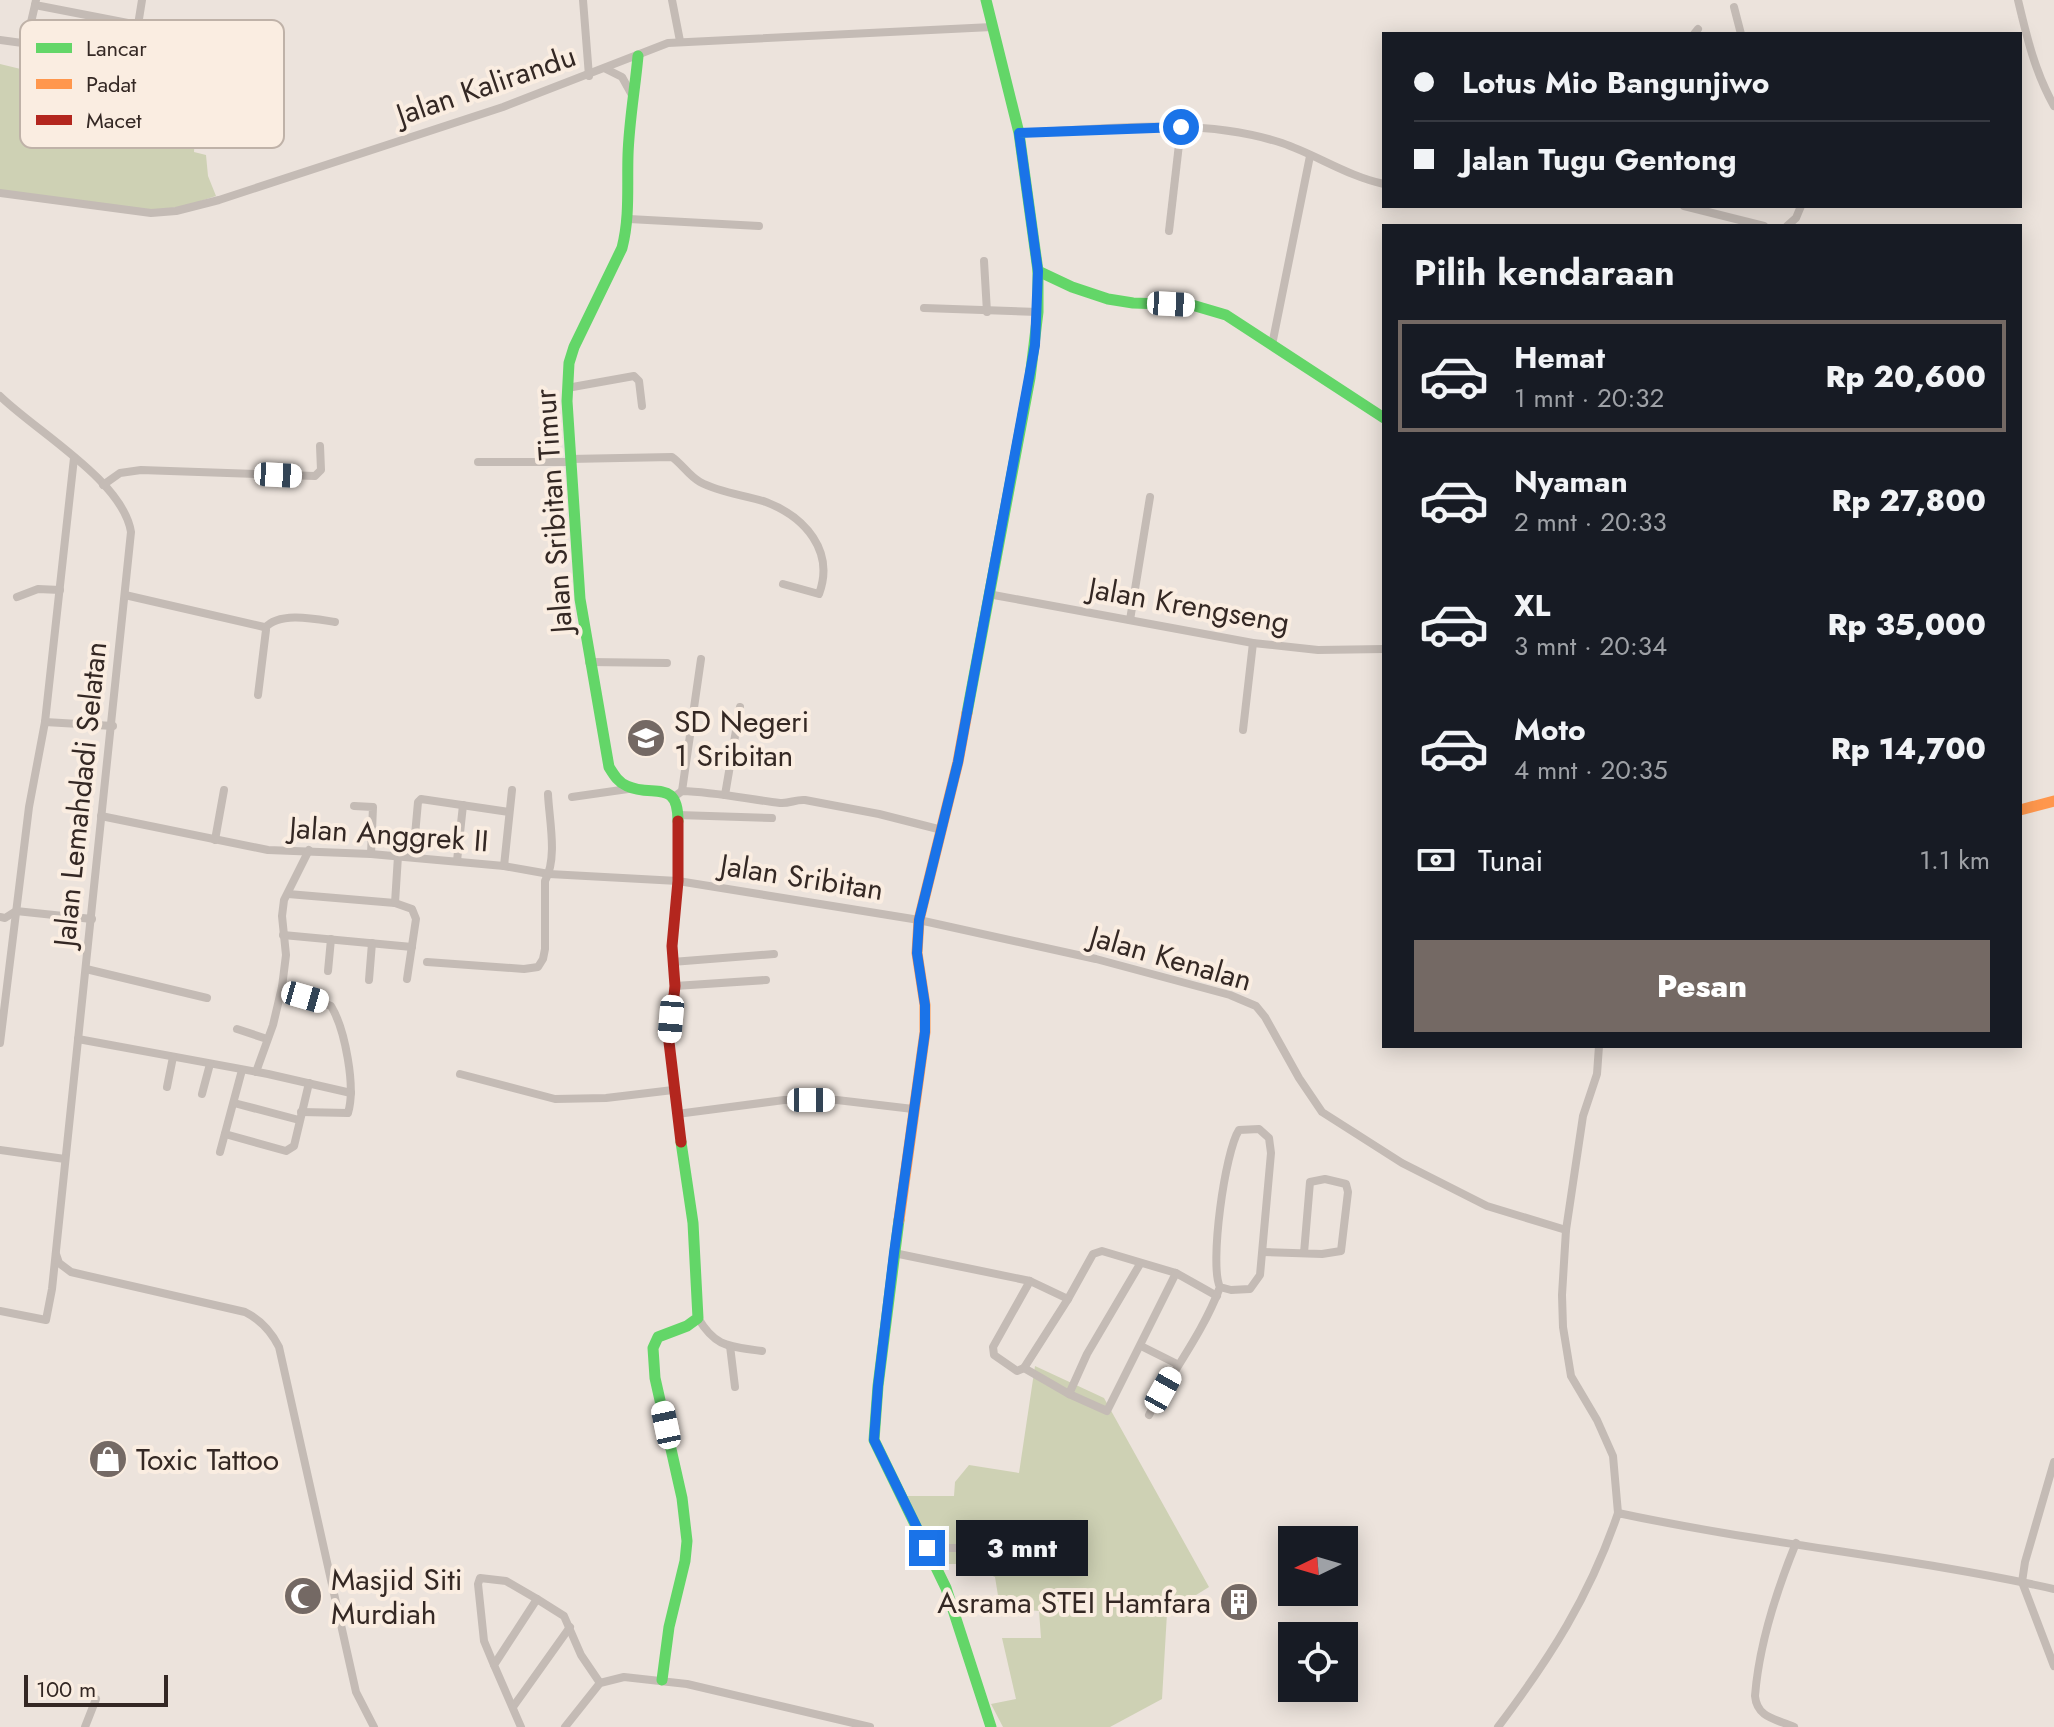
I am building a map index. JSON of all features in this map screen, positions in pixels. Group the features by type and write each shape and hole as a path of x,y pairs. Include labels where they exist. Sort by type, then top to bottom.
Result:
{"street":[{"path":"139,20 142,0"},
{"path":"583,0 589,76"},
{"path":"672,0 680,41"},
{"path":"986,0 1019,133 1038,271 1038,312 1030,378 958,762 919,920 917,953 925,1005 925,1032 894,1253 874,1440 946,1588 987,1725"},
{"path":"2018,0 2035,68 2054,106"},
{"path":"36,3 115,20"},
{"path":"1734,7 1740,32"},
{"name":"Jalan Kalirandu","path":"0,193 138,212 176,211 219,200 449,125 680,41 992,27"},
{"path":"0,40 20,43"},
{"name":"Jalan Sribitan Timur","path":"628,789 613,777 609,767 589,662 580,599 569,460 567,388 569,363 622,248 629,219 628,153 638,56"},
{"path":"606,69 622,77 634,99"},
{"path":"1019,133 1181,127 1245,134 1282,144 1354,176 1382,183"},
{"path":"1169,231 1181,127"},
{"path":"1272,345 1310,156"},
{"path":"1692,208 1756,224"},
{"path":"629,219 759,226"},
{"path":"984,261 987,312"},
{"path":"1038,271 1073,289 1098,297 1134,303 1211,307 1382,417"},
{"path":"924,308 1038,312"},
{"path":"567,388 634,376 639,381 642,406"},
{"name":"Jalan Lemahdadi Selatan","path":"0,396 103,485 124,509 130,524 113,726 56,1253 46,1320 0,1311"},
{"path":"103,485 120,473 141,470 315,476 321,470 320,446"},
{"path":"478,462 672,457 704,484 777,508 810,531 819,547 824,568 819,594 783,584"},
{"path":"0,1043 29,807 45,722 74,458"},
{"path":"1130,620 1150,497"},
{"path":"17,597 38,589 60,590"},
{"name":"Jalan Krengseng","path":"988,594 1253,643 1318,650 1382,649"},
{"path":"125,595 195,609 265,628"},
{"path":"258,695 265,628 274,620 310,618 335,622"},
{"path":"1243,730 1253,643"},
{"path":"701,659 678,794 678,881 672,962 675,986 669,1042 673,1090 693,1223 698,1318 717,1342 762,1351"},
{"path":"589,662 667,663"},
{"path":"725,795 740,707"},
{"path":"45,722 113,726"},
{"path":"572,797 628,789 748,797 785,804 795,799 942,830"},
{"path":"215,840 224,790"},
{"path":"504,866 512,790"},
{"path":"427,962 524,969 538,967 545,949 545,881 549,874 551,853 548,794"},
{"path":"747,817 748,797"},
{"path":"413,857 421,799 509,812"},
{"path":"2022,809 2054,801"},
{"path":"457,861 463,805"},
{"path":"354,806 373,807 371,854"},
{"path":"678,815 772,818"},
{"name":"Jalan Anggrek II","path":"101,816 256,849 413,857 549,874 678,881"},
{"path":"256,1072 282,987 286,955 282,916 288,894 309,850"},
{"path":"395,903 398,856"},
{"name":"Jalan Sribitan","path":"678,881 919,920"},
{"path":"288,894 395,903 412,909 415,914 407,979"},
{"path":"0,917 5,918 16,911 92,919"},
{"name":"Jalan Kenalan","path":"919,920 1121,965 1247,1000 1265,1017 1322,1112 1402,1163 1487,1206 1566,1230"},
{"path":"283,935 412,947"},
{"path":"328,971 331,939"},
{"path":"369,980 372,943"},
{"path":"672,962 774,954"},
{"path":"0,962 10,963"},
{"path":"86,969 207,998"},
{"path":"675,986 766,980"},
{"path":"234,1103 300,1116 348,1113 351,1093 344,1042 334,1009 282,987"},
{"path":"237,1029 267,1039"},
{"path":"78,1039 351,1093"},
{"path":"1498,1727 1543,1668 1572,1620 1593,1579 1618,1513 1613,1456 1597,1420 1575,1387 1566,1355 1562,1295 1566,1230 1583,1116 1597,1074 1599,1048"},
{"path":"167,1087 173,1057"},
{"path":"202,1094 210,1064"},
{"path":"220,1152 242,1070"},
{"path":"460,1074 555,1099 606,1098 673,1090"},
{"path":"225,1134 286,1151 294,1146 309,1083"},
{"path":"677,1114 784,1100 837,1100 913,1109"},
{"path":"1030,1281 993,1352 1017,1371 1024,1368 1095,1252 1102,1251 1176,1273 1219,1292 1255,1286 1263,1252 1271,1153 1269,1138 1264,1131 1244,1128 1237,1131 1232,1142 1222,1193 1216,1261 1219,1292 1200,1331 1177,1364 1149,1415"},
{"path":"0,1150 65,1159"},
{"path":"1263,1252 1331,1254 1341,1251 1348,1192 1346,1184 1325,1179 1310,1182 1304,1253"},
{"path":"56,1253 59,1263 71,1272 245,1312 255,1317 273,1335 279,1347 356,1692 374,1727"},
{"path":"894,1253 1030,1281 1068,1299"},
{"path":"1069,1394 1087,1354 1140,1264"},
{"path":"1024,1368 1103,1411 1110,1410 1176,1273"},
{"path":"662,1680 670,1618 685,1562 687,1538 656,1380 653,1348 659,1336 686,1328 698,1318"},
{"path":"730,1346 735,1387"},
{"path":"1141,1346 1177,1364"},
{"path":"2054,1462 2022,1582 2054,1666"},
{"path":"1618,1513 2054,1589"},
{"path":"1794,1727 1763,1715 1756,1705 1755,1696 1767,1630 1796,1543"},
{"path":"927,1548 1008,1548"},
{"path":"521,1727 484,1641 480,1578 506,1581 564,1616 581,1655 600,1683"},
{"path":"494,1665 537,1599"},
{"path":"513,1707 570,1627"},
{"path":"565,1727 600,1683 624,1677 662,1680 815,1712 870,1727"},
{"path":"85,1727 96,1699"}],"green space":[{"path":"0,64 20,69 20,148 194,148 194,152 206,155 208,176 216,196 182,207 139,211 0,193"},
{"path":"1035,1366 1104,1398 1209,1587 1167,1613 1162,1699 1110,1727 1003,1727 991,1704 1016,1699 1002,1638 1041,1638 1039,1611 1000,1608 995,1577 966,1564 937,1564 905,1496 954,1496 955,1482 969,1465 1019,1473"}],"traffic: fast":[{"path":"967,713 1030,378 1038,312 1038,271 1019,133 986,0"},
{"path":"638,56 629,143 625,236 574,347 569,363 567,401 580,599 609,767 627,786 669,794 674,799 678,821"},
{"path":"1038,271 1108,299 1192,305 1226,315 1382,417"},
{"path":"662,1680 669,1627 687,1541 682,1498 655,1378 653,1348 658,1337 687,1326 698,1318 693,1223 681,1142"},
{"path":"899,1220 874,1440 946,1588 991,1727"}],"traffic: slow":[{"path":"899,1220 925,1032 925,1005 917,953 919,920 967,713"},
{"path":"2022,809 2054,801"}],"traffic: jam":[{"path":"678,821 678,881 672,946 675,986 669,1042 681,1142"}],"place":[{"name":"SD Negeri 1 Sribitan","path":"646,738"},
{"name":"Toxic Tattoo","path":"108,1459"},
{"name":"Masjid Siti Murdiah","path":"303,1596"},
{"name":"Asrama STEI Hamfara","path":"1239,1602"}],"route":[{"path":"927,1548 874,1440 894,1253 925,1032 925,1005 916,936 958,762 1035,345 1038,271 1019,133 1181,127"}]}
